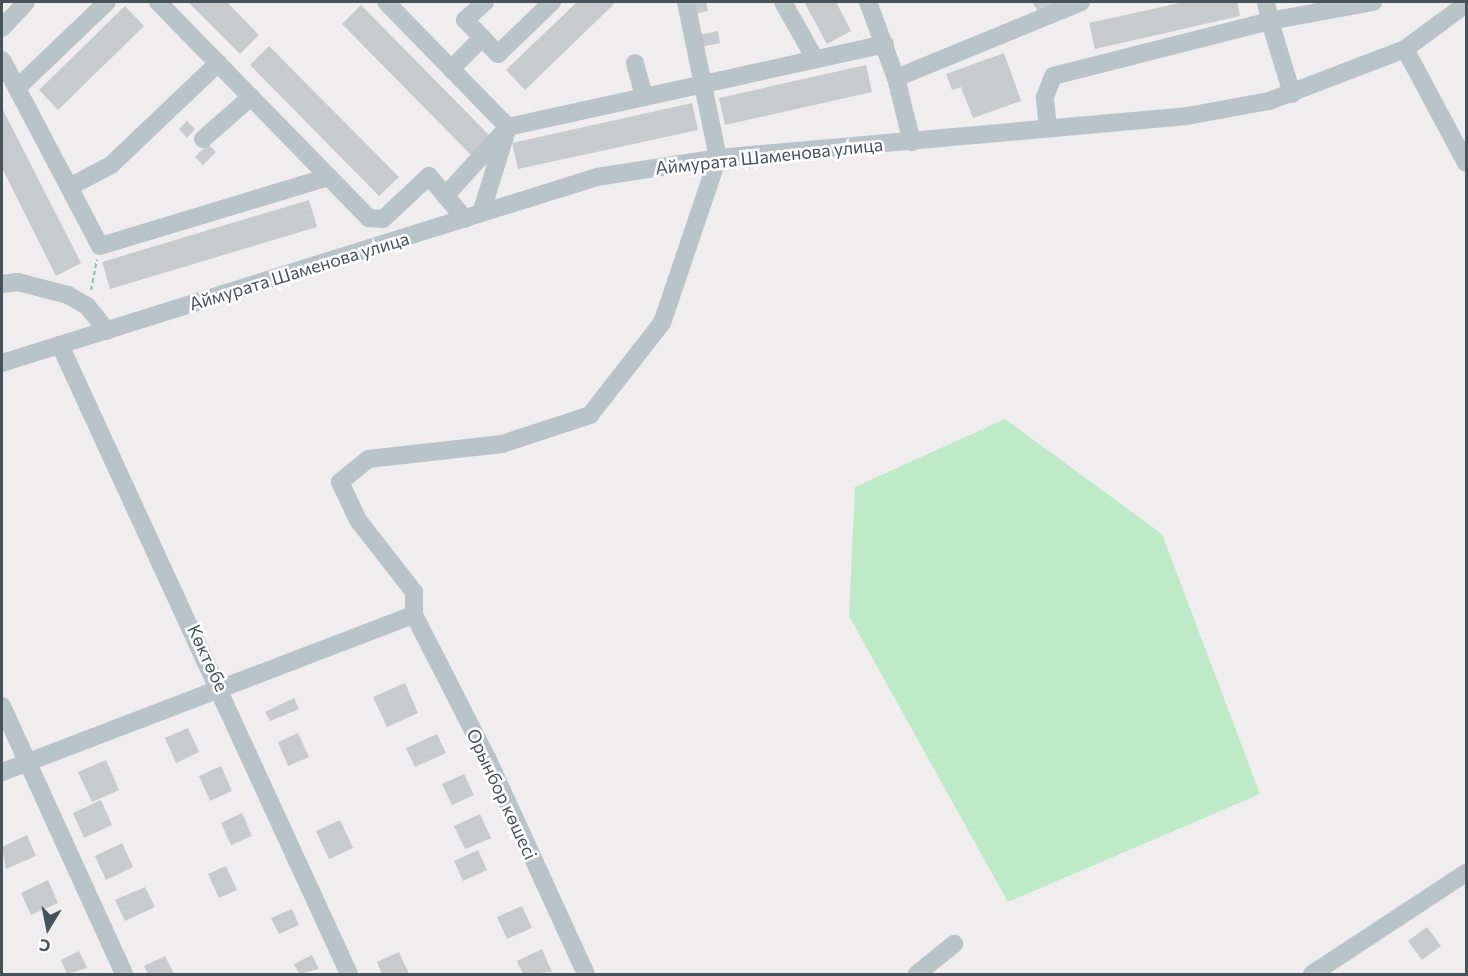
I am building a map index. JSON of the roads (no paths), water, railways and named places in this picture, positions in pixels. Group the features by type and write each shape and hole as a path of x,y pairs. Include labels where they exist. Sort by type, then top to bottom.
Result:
{"street":[{"path":"2,28 26,2"},
{"path":"17,88 107,2"},
{"path":"158,2 369,218 383,219 429,176 445,196 473,216 508,127"},
{"path":"386,2 508,127"},
{"path":"485,2 465,21 498,54 552,2"},
{"path":"686,2 718,158"},
{"path":"783,2 815,59"},
{"path":"868,2 896,78 912,142"},
{"path":"896,78 1081,2"},
{"path":"1266,2 1292,94"},
{"path":"1048,128 1045,97 1053,76 1270,21 1373,2"},
{"name":"Аймурата Шаменова улица","path":"2,363 597,177 718,158 912,142 1231,110 1292,94 1405,49 1467,4"},
{"path":"451,69 482,38"},
{"path":"445,196 508,127 885,44"},
{"path":"1405,49 1467,163"},
{"path":"2,60 100,246 329,177"},
{"path":"69,187 111,165 218,63"},
{"path":"635,63 644,97"},
{"path":"203,139 251,97"},
{"name":"Орынбор көшесі","path":"586,975 414,615 414,591 358,520 340,482 368,459 502,444 590,415 662,323 718,158"},
{"path":"2,284 18,282 87,306 107,331"},
{"name":"Көктөбе","path":"60,345 221,686 349,975"},
{"path":"2,772 221,686 414,615"},
{"path":"2,706 124,975"},
{"path":"1312,975 1467,873"},
{"path":"917,975 954,944"}]}
